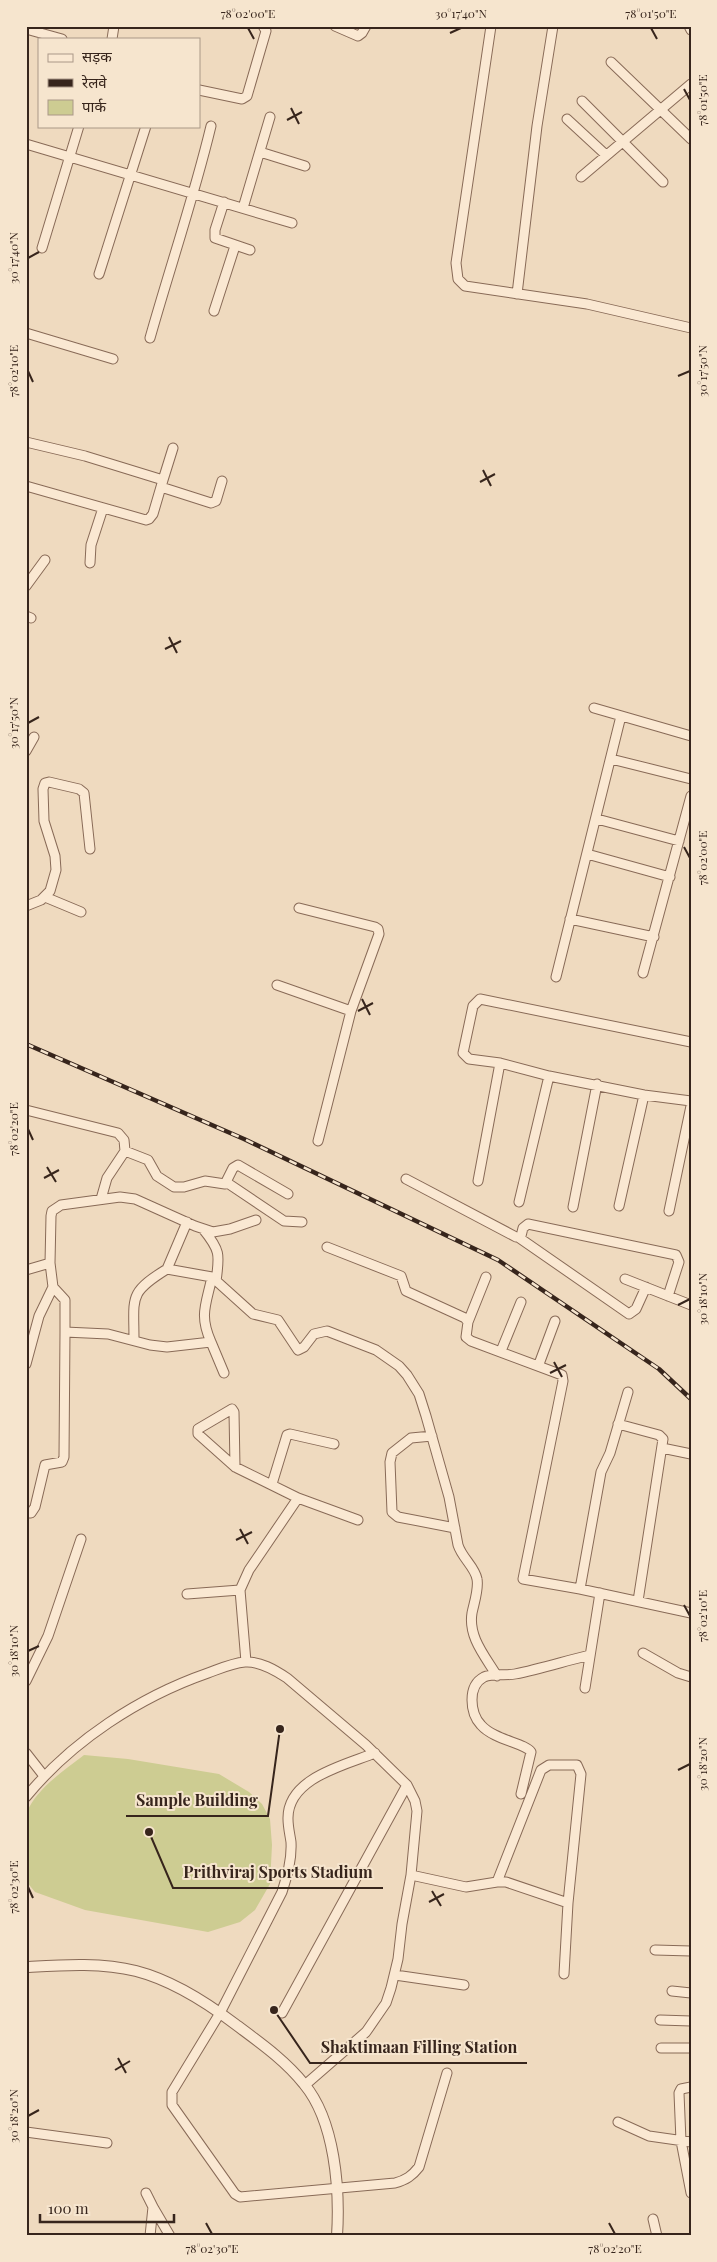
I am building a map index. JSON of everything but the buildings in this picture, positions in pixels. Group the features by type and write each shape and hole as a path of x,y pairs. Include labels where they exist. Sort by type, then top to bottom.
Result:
{"street":[{"path":"200,90 242,99 247,96 266,31 262,26"},
{"path":"335,26 358,36 366,26"},
{"path":"491,26 456,263 458,279 465,286 587,304 691,328"},
{"path":"518,294 537,126 553,26"},
{"path":"689,26 691,30"},
{"path":"26,29 58,38"},
{"path":"611,62 691,138"},
{"path":"581,177 691,84"},
{"path":"582,101 663,182"},
{"path":"243,208 270,117"},
{"path":"568,119 606,156"},
{"path":"150,338 177,245 195,193 211,126"},
{"path":"42,248 77,128"},
{"path":"99,274 145,128"},
{"path":"26,144 292,223"},
{"path":"260,152 305,166"},
{"path":"224,202 214,235 219,241 250,250"},
{"path":"214,311 235,246"},
{"path":"26,333 113,359"},
{"path":"26,442 85,456 162,483 211,503 216,501 222,481"},
{"path":"26,486 149,519 153,514 173,448"},
{"path":"90,563 90,545 103,508"},
{"path":"26,586 45,560"},
{"path":"594,708 691,736"},
{"path":"556,977 597,819 621,716"},
{"path":"26,751 34,737"},
{"path":"611,759 691,779"},
{"path":"26,906 45,897 53,884 56,870 55,856 44,821 43,788 45,783 49,782 79,788 84,793 90,849"},
{"path":"644,973 691,796"},
{"path":"597,819 679,841"},
{"path":"587,854 670,877"},
{"path":"45,897 80,912"},
{"path":"300,908 378,929 379,934 351,1012 318,1141"},
{"path":"570,919 654,937"},
{"path":"276,985 351,1012"},
{"path":"691,1042 480,998 473,1006 463,1053 469,1059 500,1063 549,1076 597,1084 644,1095 691,1101"},
{"path":"478,1181 500,1063"},
{"path":"519,1202 549,1076"},
{"path":"572,1207 597,1084"},
{"path":"619,1206 644,1095"},
{"path":"669,1211 691,1106"},
{"path":"26,1110 118,1133 124,1140 125,1151 107,1178 101,1199"},
{"path":"125,1151 148,1160 157,1176 174,1187 184,1187 205,1181 222,1184 226,1182 233,1168 238,1165 288,1194"},
{"path":"406,1179 518,1237 629,1314 636,1309 646,1287"},
{"path":"226,1182 284,1221 302,1222"},
{"path":"26,1364 40,1316 53,1287 50,1263 52,1211 61,1205 101,1199 128,1198 203,1229 221,1231 256,1220"},
{"path":"134,1340 134,1307 137,1293 148,1281 167,1269 187,1222"},
{"path":"518,1237 528,1224 676,1254 678,1262 668,1296"},
{"path":"203,1229 218,1249 219,1260 203,1316 205,1327 224,1373"},
{"path":"327,1247 401,1276 406,1291 465,1318 468,1322"},
{"path":"26,1270 50,1263"},
{"path":"167,1269 214,1279 253,1314 275,1319 281,1323 298,1350 304,1347 314,1334 327,1331 366,1345 388,1357 414,1383 445,1482 461,1554 475,1574 477,1581 472,1616 473,1634 497,1676"},
{"path":"486,1278 468,1322 465,1333 467,1339 559,1372 563,1378 522,1580 580,1589 691,1612"},
{"path":"625,1279 691,1305"},
{"path":"26,1513 31,1513 36,1507 45,1465 62,1462 64,1457 65,1300 53,1287"},
{"path":"500,1351 521,1302"},
{"path":"538,1364 555,1321"},
{"path":"65,1332 108,1334 167,1347 211,1342"},
{"path":"580,1589 600,1480 628,1392"},
{"path":"235,1467 234,1412 232,1409 198,1429 197,1432 235,1467 298,1498 358,1520"},
{"path":"618,1424 659,1435 663,1438 638,1601"},
{"path":"272,1484 287,1435 298,1435 334,1444"},
{"path":"432,1436 411,1438 392,1453 390,1462 392,1512 398,1517 455,1528"},
{"path":"662,1448 691,1454"},
{"path":"246,1662 240,1590 249,1570 298,1498"},
{"path":"26,1681 50,1630 82,1539"},
{"path":"187,1594 240,1590"},
{"path":"585,1688 600,1593"},
{"path":"642,1653 678,1674 691,1677"},
{"path":"521,1794 531,1752 525,1747 496,1738 481,1725 472,1710 473,1696 477,1685 487,1676 513,1674 590,1655"},
{"path":"26,1798 44,1776 100,1730 150,1699 199,1676 246,1662 269,1667 287,1678 375,1753 407,1784 415,1801 417,1812 411,1875 395,1975 386,2003 366,2032 304,2085"},
{"path":"26,1753 44,1776"},
{"path":"375,1753 325,1773 302,1788 295,1795 288,1818 291,1852 288,1876 282,1892 220,2013 172,2092 172,2105 235,2194 240,2197 395,2183 405,2180 414,2174 419,2167 447,2073"},
{"path":"497,1882 541,1770 549,1765 577,1765 581,1774 568,1903 564,1974"},
{"path":"282,2013 407,1784"},
{"path":"411,1875 466,1888 506,1882 568,1903"},
{"path":"655,1950 691,1951"},
{"path":"26,1967 56,1965 134,1970 175,1986 220,2013 262,2045 304,2085 315,2101 323,2122 335,2167 338,2189 337,2236"},
{"path":"395,1975 464,1985"},
{"path":"672,1991 691,1993"},
{"path":"660,2020 691,2021"},
{"path":"661,2048 691,2048"},
{"path":"691,2087 681,2089 679,2093 691,2193"},
{"path":"618,2122 649,2136 686,2142"},
{"path":"26,2132 107,2143"},
{"path":"146,2193 170,2236"},
{"path":"150,2236 153,2207"},
{"path":"653,2219 657,2236"}],"green space":[{"path":"84,1755 128,1759 219,1774 249,1792 262,1804 270,1819 272,1845 270,1884 255,1910 240,1922 208,1932 85,1910 35,1892 26,1881 25,1834 27,1812 37,1795 44,1788"}],"railway":[{"path":"26,1044 244,1139 498,1260 659,1369 691,1399"}],"place":[{"name":"Sample Building","path":"280,1729"},
{"name":"Prithviraj Sports Stadium","path":"149,1832"},
{"name":"Shaktimaan Filling Station","path":"274,2010"}]}
